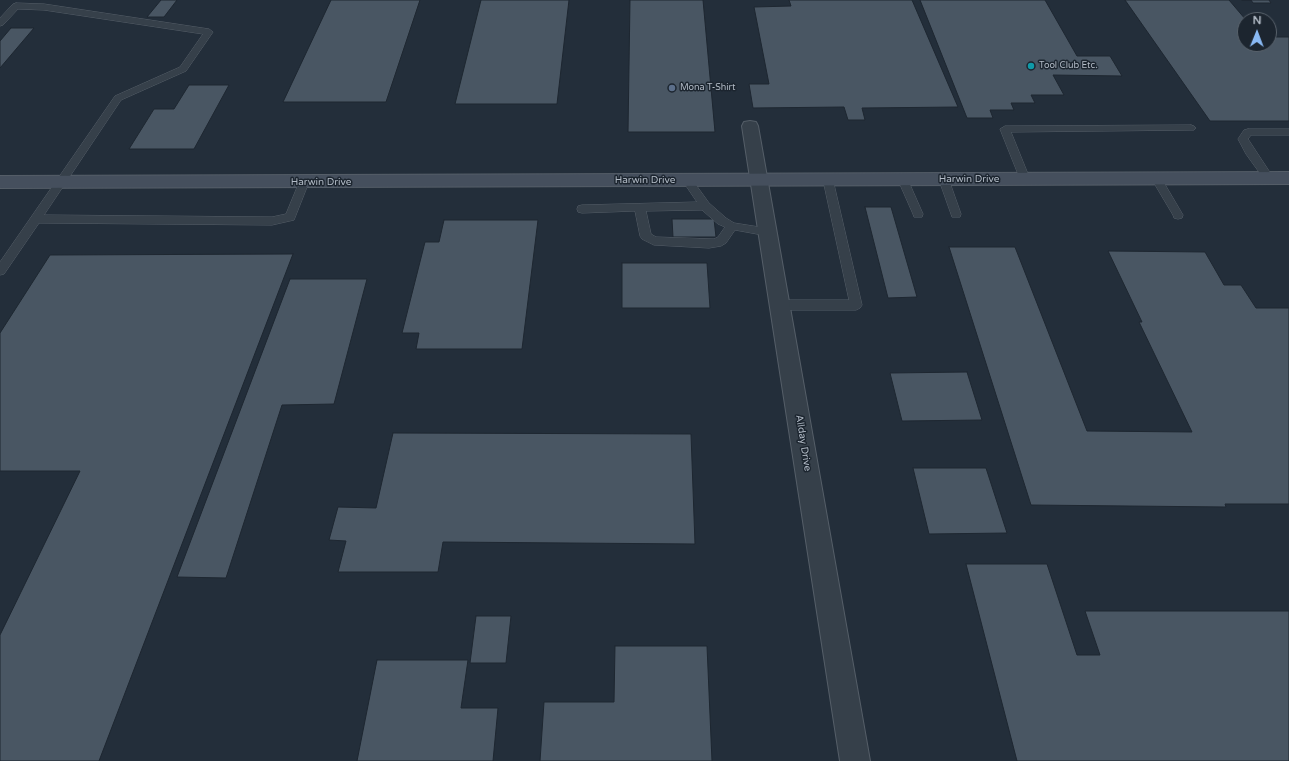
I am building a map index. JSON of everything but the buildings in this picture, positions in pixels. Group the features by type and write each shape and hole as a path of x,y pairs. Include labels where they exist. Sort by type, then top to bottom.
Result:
{"main road":[{"name":"Harwin Drive","path":"0,182 1289,178"}],"street":[{"name":"Allday Drive","path":"750,126 855,761"}],"lane":[{"path":"0,23 16,6 44,7 209,32 183,69 118,98 0,271"},
{"path":"1025,179 1005,129 1191,128"},
{"path":"1268,178 1243,139 1248,132 1289,132"},
{"path":"1156,178 1178,215"},
{"path":"687,180 704,206 722,221 732,226 768,232"},
{"path":"780,305 856,305 828,180"},
{"path":"903,180 918,214"},
{"path":"944,180 956,214"},
{"path":"36,219 272,220 290,217 304,182"},
{"path":"582,209 704,206"},
{"path":"640,207 646,236 654,241 709,244 717,243 722,240 732,226"}],"place":[{"name":"Tool Club Etc.","path":"1031,66"},
{"name":"Mona T-Shirt","path":"672,88"}]}
